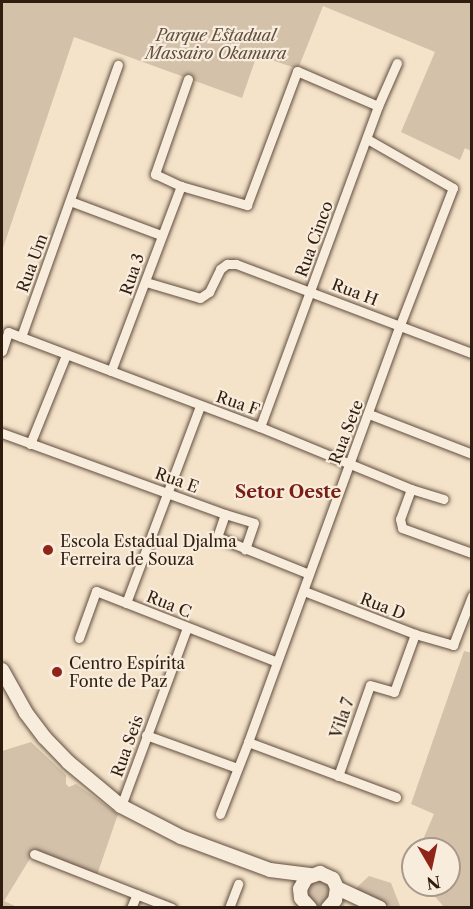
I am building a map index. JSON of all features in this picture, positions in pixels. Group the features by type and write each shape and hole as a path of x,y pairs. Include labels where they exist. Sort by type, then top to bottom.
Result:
{"main road":[{"path":"2,670 26,713 45,738 68,762 121,806 181,837 270,870 310,875 320,873 329,876 337,888 380,908"},
{"path":"270,870 303,902"},
{"path":"303,902 302,883 310,875"},
{"path":"334,906 337,888"}],"street":[{"name":"Rua Cinco","path":"260,427 378,106 397,63"},
{"name":"Rua Um","path":"21,337 118,65"},
{"path":"188,79 154,174 181,186 246,205 297,71 378,106"},
{"name":"Rua Sete","path":"220,814 400,325 453,188 367,139"},
{"name":"Rua 3","path":"111,371 181,186"},
{"path":"70,201 161,235"},
{"name":"Rua H","path":"146,282 200,298 207,294 218,272 226,264 246,266 471,353"},
{"path":"2,351 8,332 21,337"},
{"name":"Rua F","path":"21,337 260,427 411,489 444,499"},
{"path":"30,444 66,355"},
{"path":"126,603 166,491 200,406"},
{"path":"369,414 471,453"},
{"name":"Rua E","path":"2,433 254,523 245,549"},
{"path":"411,489 400,519 402,528 471,553"},
{"path":"225,514 217,537 309,574"},
{"name":"Rua C","path":"79,638 96,591 277,662"},
{"name":"Rua D","path":"304,591 415,634 453,645 471,596"},
{"name":"Rua Seis","path":"121,806 187,628"},
{"name":"Vila 7","path":"338,776 370,685 394,692 415,634"},
{"path":"146,735 237,768"},
{"path":"248,742 396,797"},
{"path":"34,854 172,908"},
{"path":"229,908 238,884"},
{"path":"131,908 137,894"}],"green space":[{"name":"Parque Estadual Massairo Okamura","path":"2,2 471,2 471,151 465,148 460,160 401,132 435,52 323,6 298,69 257,55 242,98 74,37 2,251"},
{"path":"464,651 472,653 471,907 444,907 435,897 461,897 461,837 424,837 434,814 411,804"},
{"path":"31,742 66,775 66,784 69,787 76,784 118,814 97,875 34,852 4,901 17,907 2,908 2,751"},
{"path":"369,876 391,883 400,906 393,907 353,891"},
{"path":"319,880 328,884 332,893 328,902 319,906 310,902 306,893 310,884"}],"place":[{"name":"Escola Estadual Djalma Ferreira de Souza","path":"48,550"},
{"name":"Centro Espírita Fonte de Paz","path":"57,672"}],"district":[{"name":"Setor Oeste","path":"288,492"}]}
